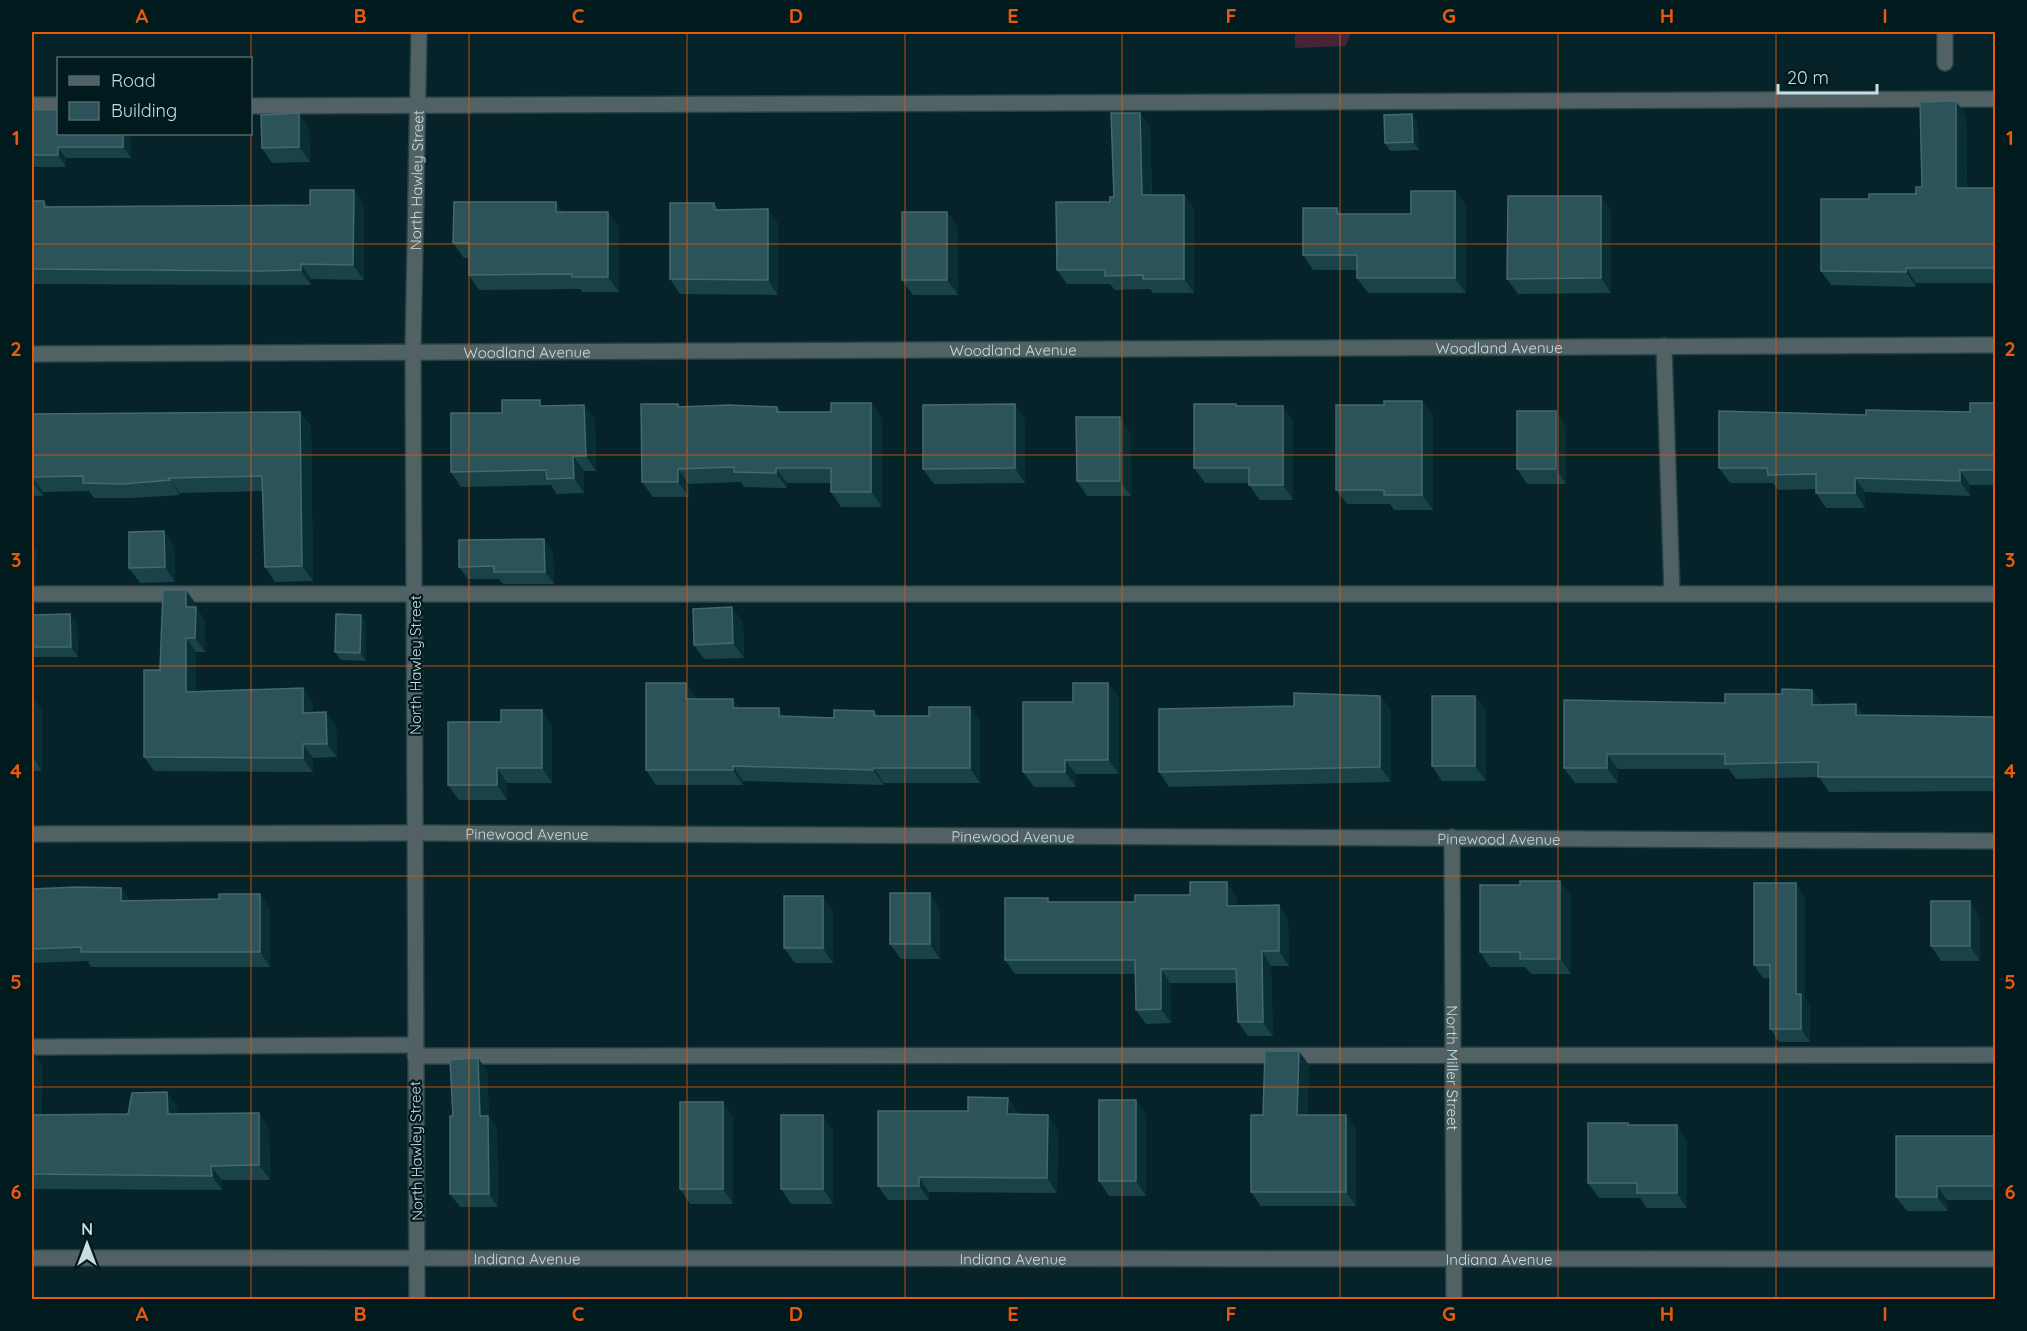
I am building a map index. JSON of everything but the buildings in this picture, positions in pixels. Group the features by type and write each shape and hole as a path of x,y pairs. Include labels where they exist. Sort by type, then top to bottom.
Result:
{"street":[{"name":"North Hawley Street","path":"417,1299 413,351 419,32"},
{"path":"1945,32 1945,63"},
{"path":"252,106 1995,99"},
{"path":"32,105 57,105"},
{"name":"Woodland Avenue","path":"32,354 1995,345"},
{"path":"1664,346 1672,594"},
{"path":"32,594 1995,594"},
{"name":"Pinewood Avenue","path":"32,834 416,833 1995,841"},
{"name":"North Miller Street","path":"1452,837 1454,1299"},
{"path":"32,1047 415,1051 1995,1055"},
{"name":"Indiana Avenue","path":"32,1258 1995,1258"}],"shaded area":[{"path":"1295,32 1351,32 1346,46 1295,48"}]}
